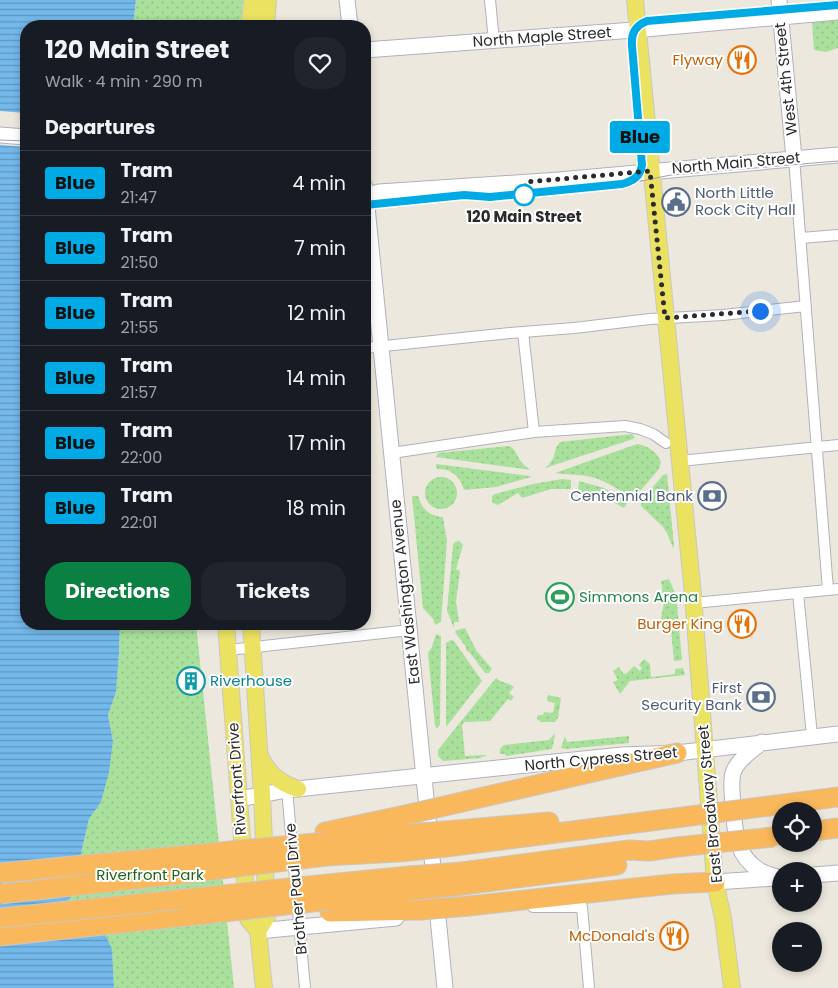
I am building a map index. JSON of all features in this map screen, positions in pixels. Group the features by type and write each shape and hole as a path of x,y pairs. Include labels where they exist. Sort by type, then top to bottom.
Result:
{"highway":[{"path":"325,843 410,814 677,752"},
{"path":"0,873 250,848 258,841 325,843 399,852 446,839 675,818 838,796"},
{"path":"822,830 838,828"},
{"path":"0,894 164,876 325,843 406,834 446,839"},
{"path":"0,936 330,899 409,884 462,878 629,850 649,851 772,837"},
{"path":"0,918 330,899 429,913 469,906 664,884 715,882"}],"main road":[{"path":"250,20 252,0"},
{"path":"266,20 268,0"},
{"path":"347,0 349,20"},
{"name":"East Broadway Street","path":"635,0 650,171 694,603 715,882 723,918 732,988"},
{"name":"West 4th Street","path":"779,0 794,158"},
{"name":"North Maple Street","path":"371,50 638,30 838,12"},
{"path":"0,125 20,127"},
{"path":"0,135 20,137"},
{"name":"North Main Street","path":"371,193 559,180 838,154"},
{"name":"East Washington Avenue","path":"371,250 424,776 429,913 445,988"},
{"name":"Riverfront Drive","path":"226,630 248,920 258,932 264,988"},
{"path":"251,630 252,647"},
{"name":"Riverfront Drive","path":"252,647 262,794 267,917 258,932"},
{"name":"North Cypress Street","path":"238,799 293,790 838,734"},
{"path":"762,742 743,758 733,773 734,826 738,848 748,862 760,871 772,875"},
{"path":"259,753 269,772 293,790"},
{"path":"822,874 838,873"},
{"path":"715,882 772,879"},
{"path":"258,932 429,913"}],"street":[{"path":"490,0 494,41"},
{"path":"694,603 833,589 817,447 794,158"},
{"path":"801,238 838,234"},
{"path":"371,347 806,306"},
{"path":"523,332 534,432"},
{"path":"392,453 534,432 625,426 640,428 666,443"},
{"path":"680,461 838,445"},
{"path":"798,593 812,736"},
{"path":"228,650 410,630"},
{"name":"Brother Paul Drive","path":"293,790 298,928 305,988"},
{"path":"429,913 532,907 582,907 589,988"}],"green space":[{"path":"136,0 243,0 241,20 134,20"},
{"path":"838,19 838,48 826,52 814,50 812,22"},
{"path":"632,434 635,437 633,439 545,468 552,461 560,442"},
{"path":"637,444 652,450 661,462 659,469 636,496 631,497 595,478 555,473"},
{"path":"509,446 514,450 522,463 531,470 436,457 438,453"},
{"path":"436,464 531,477 496,487 464,490 455,474 447,470 437,469"},
{"path":"667,474 673,548 663,527 641,506 641,501 663,475"},
{"path":"441,477 447,478 452,482 456,487 456,499 452,504 447,508 441,509 435,508 430,504 426,499 425,493 426,487 430,482 435,478"},
{"path":"562,479 571,480 571,489 551,489 522,498 518,493 498,505 492,502 492,496 495,494"},
{"path":"579,481 604,488 628,502 624,508 602,496 578,491"},
{"path":"412,496 418,496 424,508 430,513 443,517 447,541 441,622 435,625 433,619 423,608"},
{"path":"459,541 463,545 456,569 460,571 456,601 459,622 454,622 454,628 447,611 453,545"},
{"path":"669,579 676,595 682,660 674,661 671,629 660,625 664,602 661,581"},
{"path":"465,628 476,650 492,669 489,673 485,673 466,650 466,647 455,632"},
{"name":"Riverfront Park","path":"120,630 197,630 234,988 114,988 112,949 57,940 54,934 54,921 71,897 89,819 101,802 113,741 108,715 116,692"},
{"path":"436,634 441,636 440,725 437,728 435,726 428,653"},
{"path":"451,640 454,641 482,681 446,727 446,643"},
{"path":"644,659 650,664 651,677 675,674 675,669 683,668 685,675 630,681 620,694 613,682 618,680 613,671 619,667 626,674 634,666 640,671 642,668 639,665"},
{"path":"496,678 514,687 509,693 514,697 511,701 508,699 490,721 464,722 462,725 465,756 486,756 443,761 438,756 438,750"},
{"path":"548,695 561,698 558,718 555,722 541,722 537,719 538,715 543,715 544,712 553,713 555,703 547,701"},
{"path":"554,734 552,749 506,756 505,754 500,754 500,749 504,745 549,740"},
{"path":"565,736 567,742 629,736 629,743 566,749 561,748"}],"water":[{"path":"0,0 136,0 134,20 20,20 20,630 120,630 116,692 108,715 113,741 109,772 101,802 89,819 71,897 54,921 54,934 58,939 102,928 112,949 114,988 0,988"}],"pier":[{"path":"0,111 20,113 20,147 0,145"}],"tram line":[{"path":"628,182 639,175 642,165 632,41 633,34 639,25 647,21 838,5"},
{"name":"Blue","path":"371,204 464,195 490,197 524,195 563,189 622,184 630,181 639,175 642,169 632,46 632,34 637,26 647,21 838,5"},
{"path":"0,140 20,141"},
{"path":"371,204 464,195 490,197 524,195 636,182 671,175 838,161"}],"place":[{"name":"Flyway","path":"742,60"},
{"name":"120 Main Street","path":"524,195"},
{"name":"North Little Rock City Hall","path":"676,202"},
{"name":"Centennial Bank","path":"712,496"},
{"name":"Simmons Arena","path":"560,597"},
{"name":"Burger King","path":"742,624"},
{"name":"Riverhouse","path":"191,681"},
{"name":"First Security Bank","path":"761,697"},
{"name":"McDonald's","path":"674,936"}],"route":[{"path":"524,195 526,182 650,171 665,318 760,311"}]}
